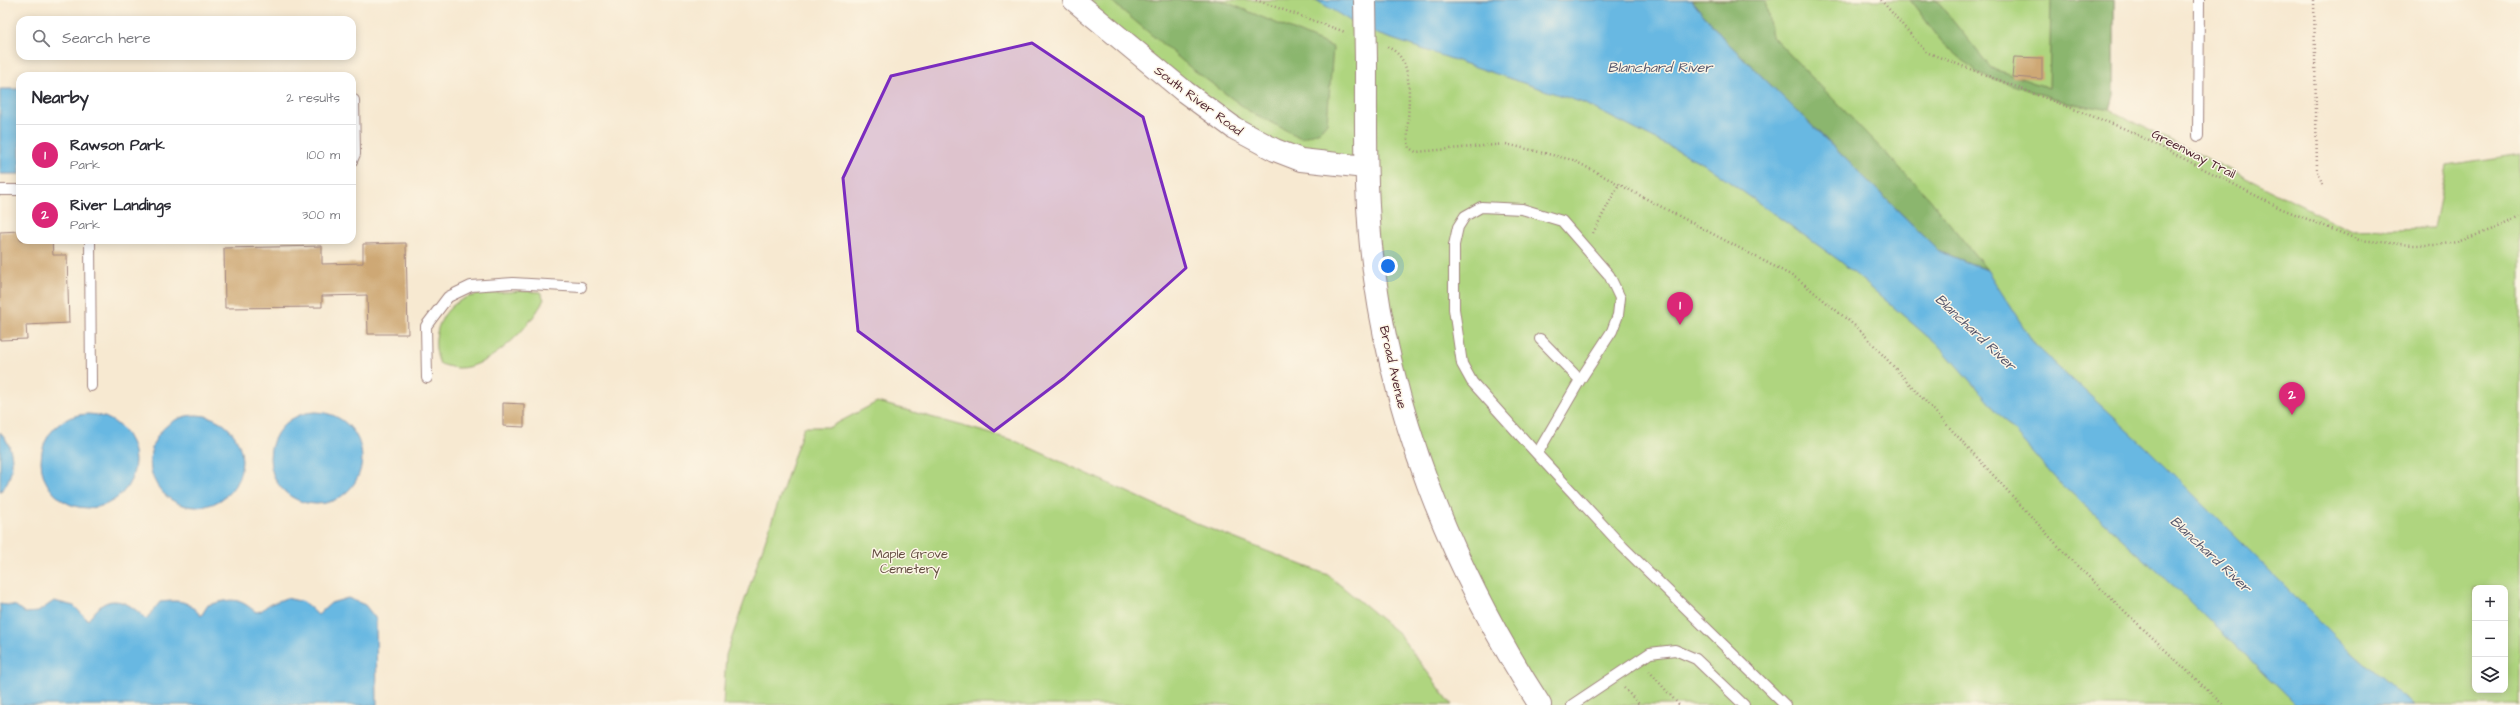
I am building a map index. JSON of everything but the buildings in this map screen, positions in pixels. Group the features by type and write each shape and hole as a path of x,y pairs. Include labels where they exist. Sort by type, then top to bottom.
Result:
{"main road":[{"name":"South River Road","path":"1074,0 1185,92 1234,128 1274,150 1301,160 1365,167"},
{"name":"Broad Avenue","path":"1365,0 1365,167 1371,247 1380,306 1404,409 1422,466 1467,577 1495,630 1540,705"}],"lane":[{"path":"2198,136 2200,0"},
{"path":"0,190 16,190"},
{"path":"1537,454 1580,380 1612,331 1618,315 1620,298 1610,275 1562,221 1522,209 1481,207 1465,216 1458,226 1454,245 1454,309 1462,364 1472,382 1537,454 1623,547 1785,705"},
{"path":"90,244 91,386"},
{"path":"427,378 426,326 448,297 471,286 513,282 581,286"},
{"path":"1540,339 1580,380"},
{"path":"1572,705 1650,652 1675,650 1696,659 1744,705"}],"path":[{"path":"1256,0 1351,34"},
{"name":"Greenway Trail","path":"1881,0 1926,52 2128,130 2280,208 2359,240 2412,245 2437,245 2457,242 2504,226 2520,216"},
{"path":"2314,0 2317,169 2323,186"},
{"path":"1380,45 1394,50 1404,62 1409,78 1407,137 1409,148 1416,152 1506,144 1573,160 1798,279 1860,330 2072,561 2223,705"},
{"path":"1601,216 1619,184"},
{"path":"1640,660 1679,705"},
{"path":"1614,677 1640,705"}],"highlighted area":[{"path":"1032,43 1143,117 1186,268 1064,378 994,431 858,331 843,178 891,76"}],"green space":[{"path":"1073,0 2114,0 2114,95 2110,110 2350,230 2434,228 2447,165 2520,154 2520,705 1546,705 1467,577 1404,409 1365,167 1301,160 1234,128"},
{"path":"1110,0 1221,0 1333,47 1327,123 1320,131 1301,138 1249,111 1191,68"},
{"path":"1691,0 1765,0 1772,36 1929,198 1987,270 1939,251 1725,40"},
{"path":"1910,0 1936,0 1991,68 2049,88 2051,0 2114,0 2114,95 2110,110 2065,102 1979,74 1942,42"},
{"path":"519,291 540,292 544,299 538,310 520,333 496,354 483,361 470,366 458,368 440,364 437,354 437,332 440,322 453,306 472,296"},
{"name":"Maple Grove Cemetery","path":"877,402 1013,440 1200,525 1328,575 1398,633 1452,705 723,705 726,655 804,427 830,427"}],"water":[{"name":"Blanchard River","path":"1316,0 1691,0 1725,40 1939,251 1987,270 2035,345 2146,447 2340,641 2413,705 2295,705 2188,599 2055,478 1942,349 1840,261 1704,164 1583,103 1365,30"},
{"path":"0,89 16,89 16,174 0,174"},
{"path":"316,412 333,416 348,426 358,441 362,458 358,475 348,490 333,500 316,504 299,500 284,490 274,475 270,458 274,441 284,426 299,416"},
{"path":"79,414 97,414 106,417 122,427 132,443 135,452 135,470 132,479 122,495 106,505 97,508 79,508 70,505 54,495 44,479 41,470 41,452 44,443 54,427 70,417"},
{"path":"196,415 213,419 228,429 238,444 242,461 238,478 228,493 213,503 196,507 179,503 164,493 154,478 150,461 154,444 164,429 179,419"},
{"path":"0,432 9,446 12,462 9,478 0,492"},
{"path":"286,598 304,602 318,615 331,603 348,598 365,605 376,619 377,705 0,705 0,604 16,606 25,613 38,612 54,601 74,606 88,620 102,605 114,601 126,604 146,619 160,602 183,602 192,607 201,616 208,605 223,601 238,601 256,612 261,611 268,605"}],"place":[{"name":"Rawson Park","path":"1680,325"},
{"name":"River Landings","path":"2292,415"}]}
